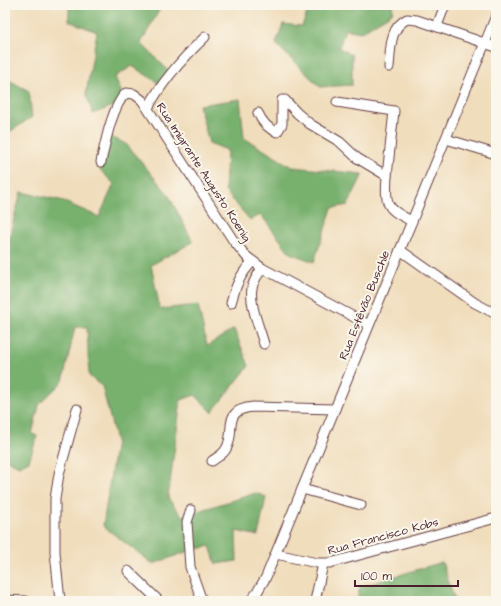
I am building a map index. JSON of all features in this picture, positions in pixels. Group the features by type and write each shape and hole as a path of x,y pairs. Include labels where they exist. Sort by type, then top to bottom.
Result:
{"street":[{"path":"437,26 445,5"},
{"name":"Rua Estêvão Buschle","path":"250,601 262,585 276,554 496,16"},
{"path":"389,67 393,34 395,29 407,18 437,26 496,47"},
{"path":"148,108 166,79 205,37"},
{"name":"Rua Imigrante Augusto Koenig","path":"101,162 116,110 126,93 134,94 142,100 148,108 233,240 252,262 369,325"},
{"path":"258,113 264,123 272,130 277,132 282,124 282,100 285,100 310,124 340,142 357,158 387,176"},
{"path":"337,102 394,111 387,176 387,196 389,207 398,214 412,220"},
{"path":"446,139 496,154"},
{"path":"400,250 475,303 496,314"},
{"path":"231,303 237,282 252,262"},
{"path":"262,268 256,279 252,293 253,305 264,344"},
{"path":"212,460 222,455 227,448 229,444 232,420 237,413 244,408 335,408"},
{"path":"60,601 55,552 55,499 59,474 77,409"},
{"path":"302,489 362,505"},
{"path":"191,510 187,522 190,566 202,601"},
{"name":"Rua Francisco Kobs","path":"276,554 323,564 337,562 496,518"},
{"path":"315,601 323,564"},
{"path":"128,571 159,601"},
{"path":"5,600 26,601"}],"green space":[{"path":"69,5 162,5 141,43 171,73 162,85 132,66 115,77 123,96 118,104 93,114 86,94 97,32 69,21"},
{"path":"310,5 393,5 392,13 361,32 345,29 339,48 352,55 352,85 320,87 276,44 283,24 302,26"},
{"path":"5,78 29,91 32,117 5,135"},
{"path":"240,99 244,138 292,167 363,174 348,205 332,208 314,262 290,253 261,215 250,220 225,191 227,150 209,143 199,105"},
{"path":"107,135 126,144 168,194 193,242 151,265 160,309 198,305 207,346 234,329 249,366 212,412 195,395 181,400 168,498 182,516 256,493 266,497 258,536 236,531 237,561 216,564 210,546 189,551 153,564 103,526 116,441 102,386 89,376 87,327 75,327 63,381 39,405 32,434 37,436 29,461 19,466 5,459 5,253 21,192 60,200 99,217 114,184 100,170"},
{"path":"442,562 455,601 357,601 360,587"}]}
